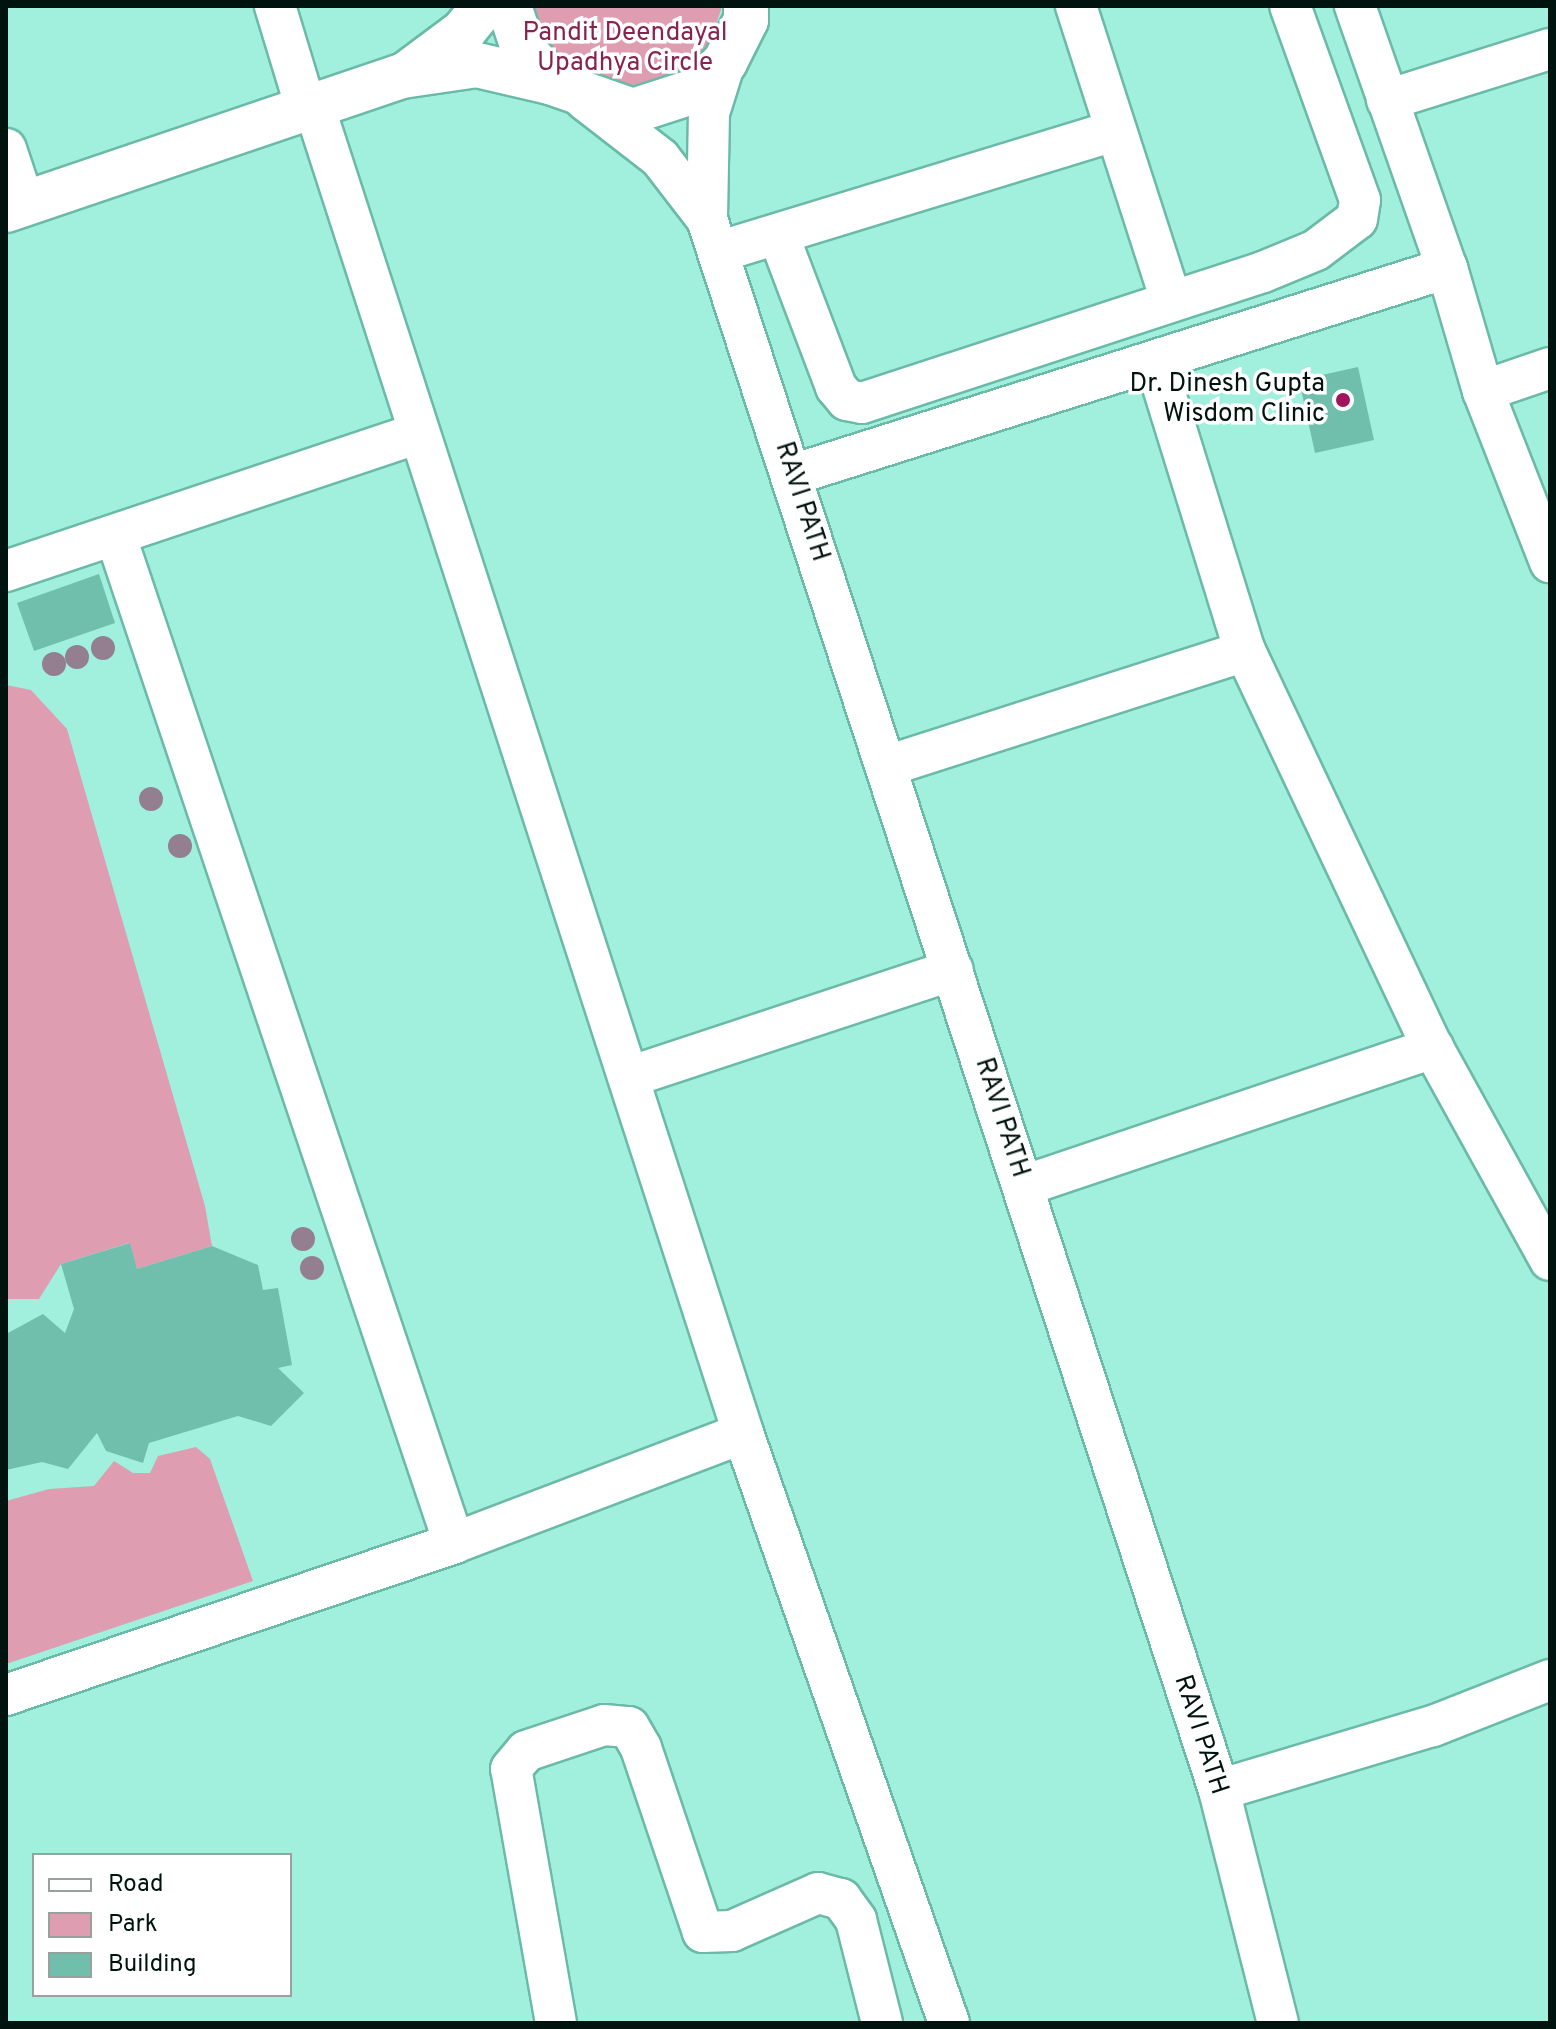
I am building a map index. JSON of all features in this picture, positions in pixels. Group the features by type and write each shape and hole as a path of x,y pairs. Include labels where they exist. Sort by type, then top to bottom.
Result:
{"street":[{"path":"275,6 418,433 743,1433 949,2023"},
{"path":"402,76 463,32 484,6"},
{"path":"509,6 523,48 566,89 660,158 712,236"},
{"path":"1076,6 1171,301"},
{"path":"778,234 836,387 847,400 862,403 1263,272 1344,233 1357,219 1360,200 1290,6"},
{"path":"1355,6 1447,268 1483,391 1550,562"},
{"path":"712,236 709,113 725,62 750,11"},
{"path":"1387,100 1550,49"},
{"path":"6,149 15,206 402,76 477,65 633,111 673,102 695,91 725,62"},
{"path":"712,236 778,234 1116,130"},
{"name":"RAVI PATH","path":"712,236 1219,1790 1278,2023"},
{"path":"792,475 1447,268"},
{"path":"1263,272 1279,321"},
{"path":"1155,361 1245,651 1433,1048 1550,1260"},
{"path":"1483,391 1550,368"},
{"path":"950,373 966,419"},
{"path":"6,571 116,537 418,433"},
{"path":"116,537 454,1543"},
{"path":"887,766 1245,651"},
{"path":"629,1077 953,970"},
{"path":"1023,1186 1433,1048"},
{"path":"6,1695 454,1543 743,1433"},
{"path":"1219,1790 1433,1726 1550,1680"},
{"path":"556,2023 511,1769 526,1751 604,1725 629,1727 641,1748 703,1932 732,1931 818,1893 841,1899 856,1920 882,2023"}],"green space":[{"name":"Pandit Deendayal Upadhya Circle","path":"529,6 721,6 721,10 710,41 689,66 662,84 630,91 598,88 547,52"},
{"path":"6,685 31,690 67,729 205,1206 212,1246 137,1269 129,1243 61,1264 39,1299 6,1299"},
{"path":"196,1447 210,1459 253,1581 6,1664 6,1501 49,1489 94,1486 114,1461 133,1473 150,1473 158,1456"}],"building":[{"path":"1358,367 1374,440 1315,453 1299,380"},
{"path":"99,574 115,623 34,651 17,603"},
{"path":"130,1243 137,1269 212,1246 258,1265 263,1290 278,1288 292,1365 278,1368 304,1393 271,1426 238,1416 149,1443 143,1463 106,1451 97,1433 68,1469 42,1462 6,1470 6,1334 43,1314 65,1333 74,1309 61,1264"}],"place":[{"name":"Dr. Dinesh Gupta Wisdom Clinic","path":"1343,400"}]}
